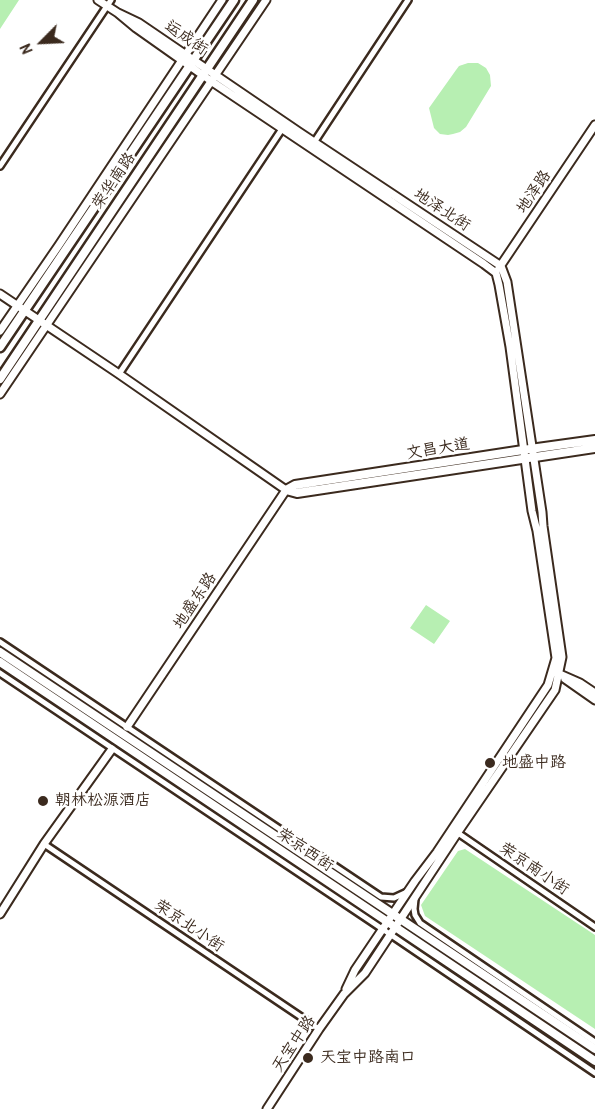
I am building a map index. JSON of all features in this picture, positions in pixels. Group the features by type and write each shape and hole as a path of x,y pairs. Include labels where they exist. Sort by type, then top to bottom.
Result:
{"main road":[{"name":"荣华南路","path":"0,347 20,308 79,231 234,0"},
{"name":"荣华南路","path":"4,381 153,149 254,0"},
{"name":"文昌大道","path":"528,454 595,440"},
{"name":"文昌大道","path":"286,490 295,485 528,454 595,448"},
{"name":"荣京西街","path":"0,652 595,1049"},
{"name":"荣京西街","path":"3,664 389,926 595,1061"}],"street":[{"name":"运成街","path":"98,0 109,3 118,13 139,23 213,78"},
{"path":"0,331 20,308 59,245 222,0"},
{"path":"43,323 175,135 266,0"},
{"path":"312,145 408,0"},
{"path":"0,166 109,3"},
{"name":"地泽北街","path":"213,78 282,129 312,145 501,266"},
{"name":"地泽北街","path":"213,78 496,273"},
{"name":"地泽路","path":"496,273 595,125"},
{"path":"119,374 282,129"},
{"path":"153,149 175,135"},
{"path":"59,245 79,231"},
{"path":"3,664 0,675 389,926 416,897 555,690 556,658 537,531 532,512 528,454 507,282 501,266"},
{"path":"496,273 528,454"},
{"path":"0,294 286,490"},
{"path":"0,388 4,381"},
{"path":"0,394 4,381"},
{"name":"地盛东路","path":"127,727 286,490"},
{"path":"0,642 381,897 394,898 408,891"},
{"path":"555,673 580,683 595,693"},
{"path":"555,673 595,700"},
{"path":"397,916 408,891 437,852 555,673"},
{"path":"0,914 45,844 112,749"},
{"name":"荣京南小街","path":"458,833 595,927"},
{"name":"荣京北小街","path":"45,844 319,1029"},
{"path":"416,897 414,909 420,923 595,1042"},
{"name":"天宝中路","path":"267,1109 344,994 365,973 390,934 389,926"},
{"name":"天宝中路","path":"344,994 355,970 389,926"},
{"path":"390,934 595,1073"}],"green space":[{"path":"0,0 19,0 0,29"},
{"path":"478,63 486,68 490,75 491,86 466,127 453,134 440,134 434,128 429,108 459,66"},
{"path":"426,605 450,621 434,644 410,628"},
{"path":"465,849 595,935 595,1029 425,916 421,905 458,851"}],"place":[{"name":"地盛中路","path":"490,763"},
{"name":"朝林松源酒店","path":"43,801"},
{"name":"天宝中路南口","path":"308,1058"}]}
